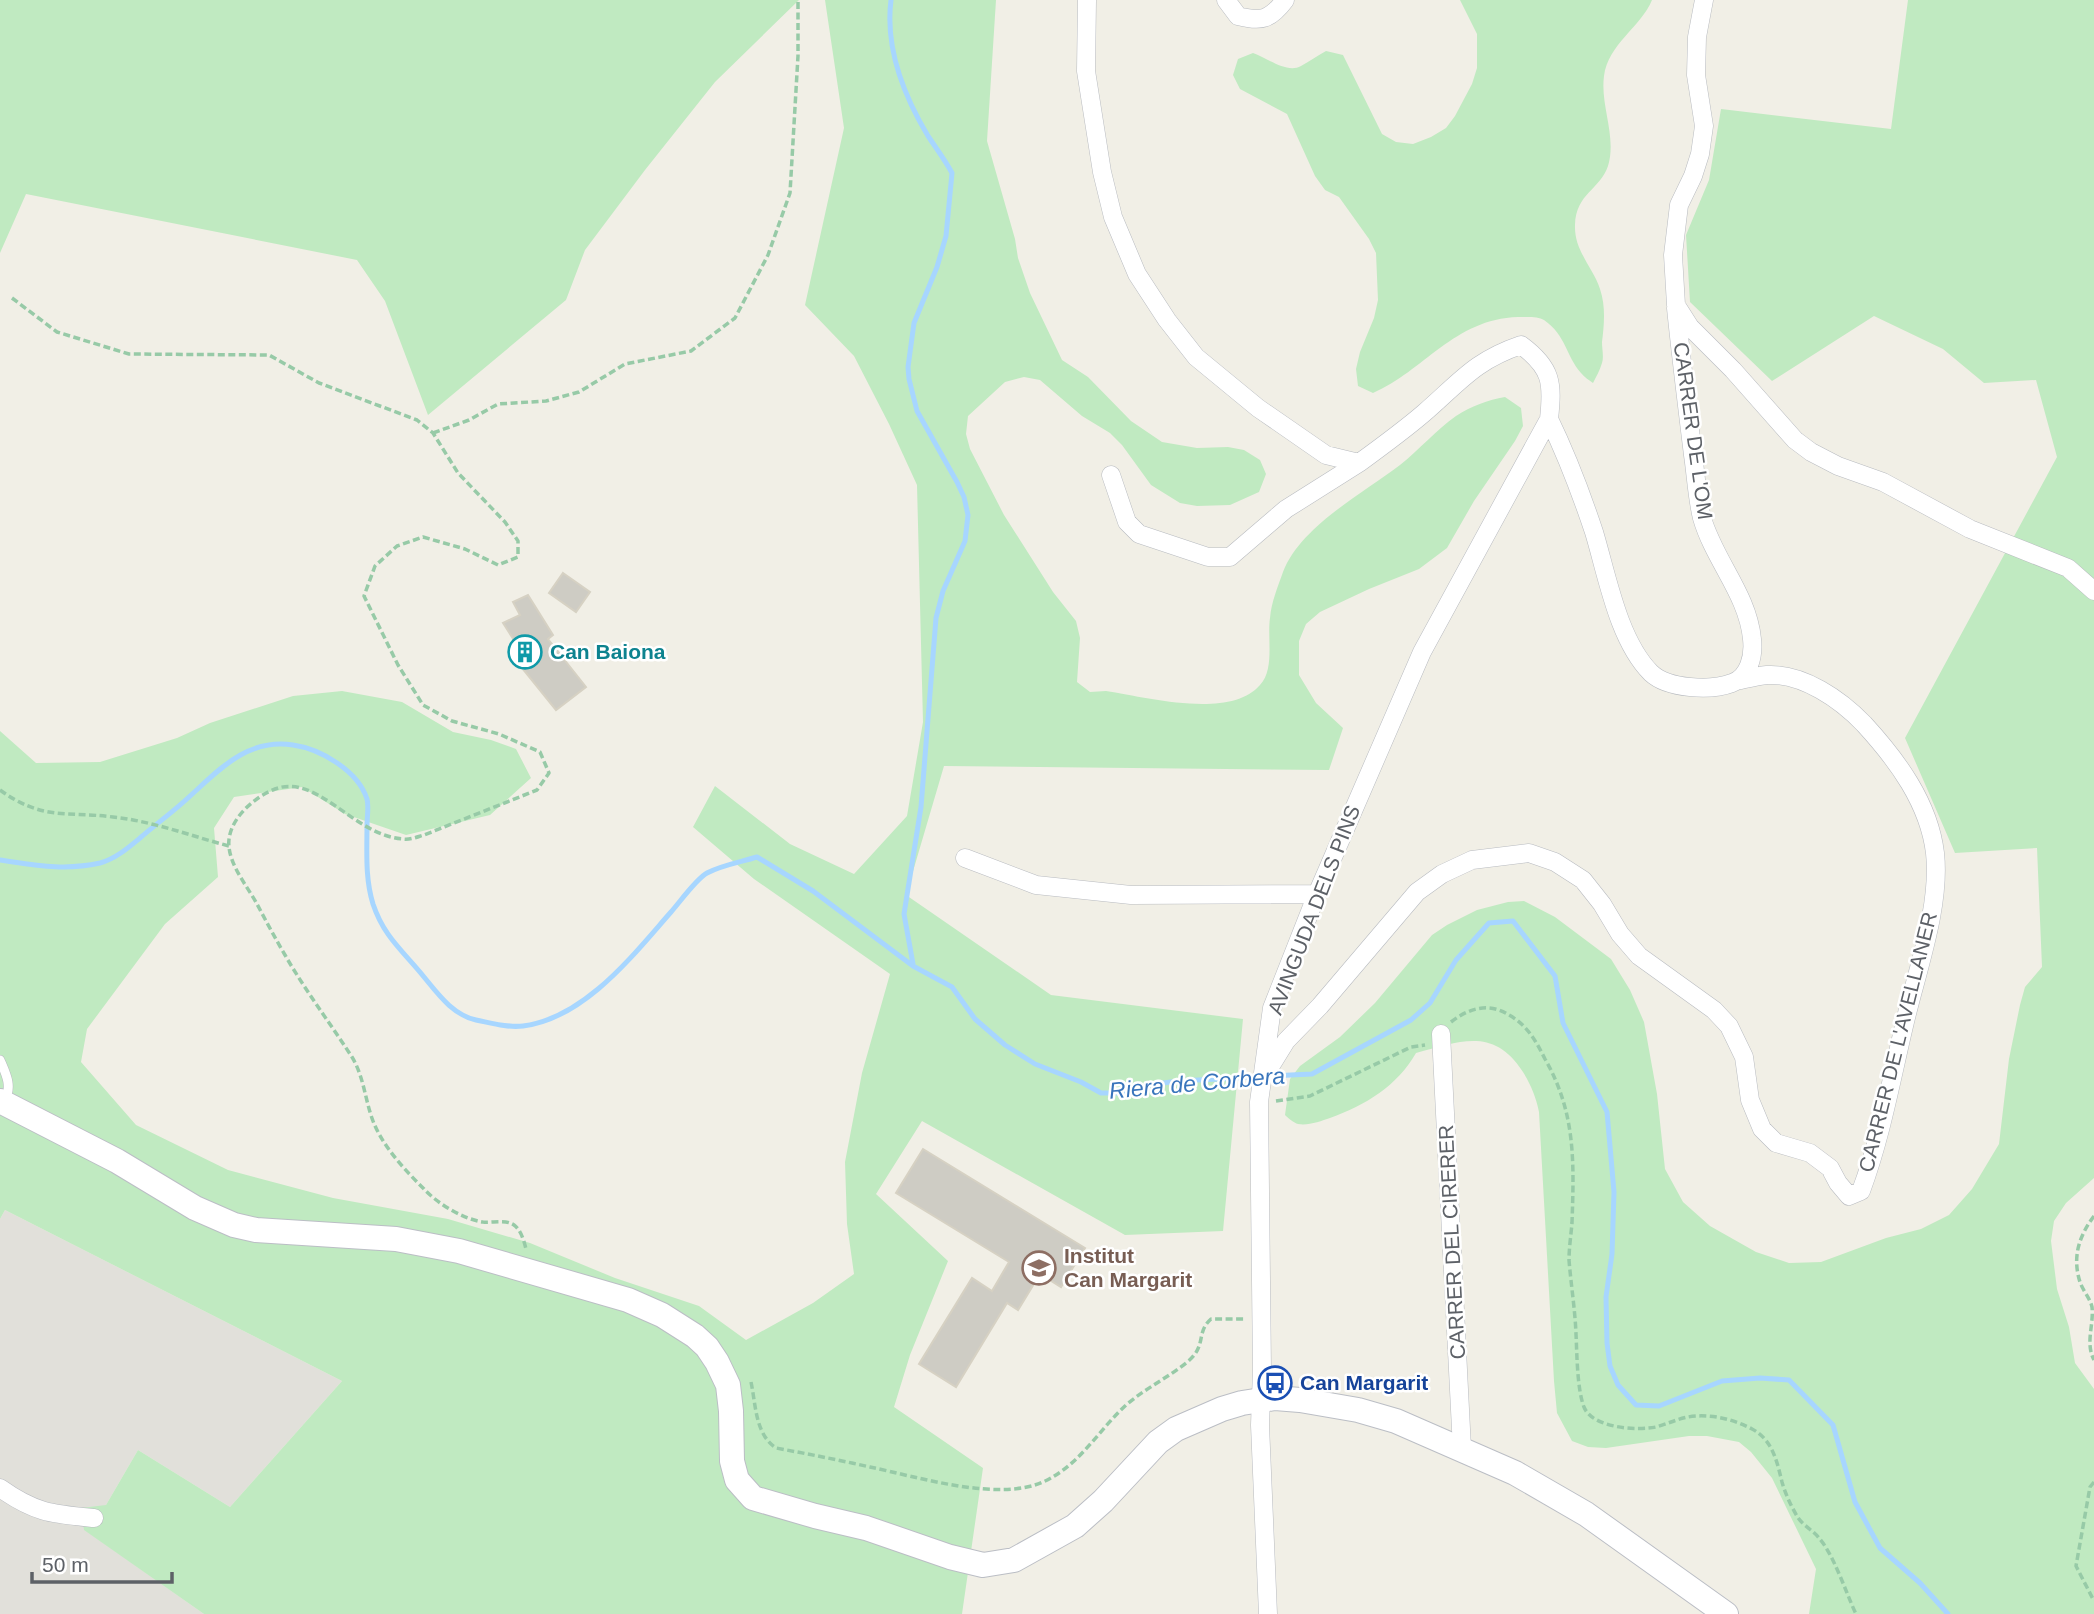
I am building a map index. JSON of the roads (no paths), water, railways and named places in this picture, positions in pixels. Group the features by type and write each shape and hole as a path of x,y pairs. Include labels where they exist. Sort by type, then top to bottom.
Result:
{"street":[{"path":"1087,0 1086,71 1102,172 1113,217 1138,274 1167,320 1196,356 1258,408 1326,455 1359,463"},
{"path":"1226,0 1238,16 1256,21 1276,12 1284,0"},
{"name":"CARRER DE L'OM","path":"1704,0 1697,37 1696,75 1703,125 1700,154 1679,205 1673,255 1684,386 1702,518 1727,575 1749,614 1753,642 1749,665 1741,680"},
{"path":"1676,305 1690,327 1733,370 1795,440 1811,452 1838,466 1883,482 1970,529 2068,568 2094,591"},
{"path":"1111,475 1127,522 1139,534 1208,557 1230,557 1286,509 1359,463 1426,411 1470,370 1500,352 1521,345 1539,358 1552,387 1549,419 1566,454 1618,617 1652,674 1679,685 1704,688 1726,686 1741,680"},
{"name":"AVINGUDA DELS PINS","path":"1268,1614 1261,1400 1259,1102 1272,1008 1317,894 1422,652 1549,419"},
{"name":"CARRER DE L'AVELLANER","path":"1261,1081 1286,1041 1320,1006 1417,892 1443,874 1472,860 1529,853 1555,862 1583,880 1602,904 1620,934 1639,956 1714,1010 1729,1026 1744,1057 1750,1100 1762,1129 1776,1143 1810,1153 1830,1168 1849,1196 1861,1191 1889,1100 1904,1025 1926,939 1935,880 1935,853 1927,818 1912,788 1888,751 1857,716 1830,695 1798,679 1769,675 1741,680"},
{"path":"965,858 1036,885 1090,891 1131,895 1317,894"},
{"name":"CARRER DEL CIRERER","path":"1441,1034 1462,1449"},
{"path":"1,1102 117,1161 195,1208 234,1225 256,1230 396,1239 459,1251 628,1300 687,1329 707,1347 717,1362 727,1385 731,1411 732,1461 737,1480 753,1498 866,1528 950,1557 983,1565 1014,1560 1075,1526 1103,1501 1158,1442 1176,1429 1222,1409 1261,1400 1300,1399 1358,1410 1396,1421 1516,1473 1565,1501 1726,1614"},
{"path":"0,1489 22,1504 46,1513 94,1518"}],"lane":[{"path":"0,1060 8,1079 9,1093 1,1102"}],"waterway":[{"path":"891,0 891,35 898,71 919,121 952,173 946,236 937,267 914,323 909,379 917,411 957,482 968,515 965,541 943,591 936,618 921,807 904,914 913,964"},
{"name":"Riera de Corbera","path":"0,860 62,867 106,861 131,846 235,758 262,746 293,745 326,756 356,779 368,805 369,884 377,916 395,943 441,997 460,1014 476,1020 523,1026 546,1021 567,1011 587,998 624,965 703,876 719,868 757,857 813,891 913,966 952,987 975,1019 1005,1045 1035,1064 1101,1093 1124,1093 1149,1085 1178,1081 1260,1077"},
{"name":"Riera de Corbera","path":"1270,1076 1312,1074 1411,1020 1430,1003 1456,960 1489,923 1513,921 1555,976 1563,1023 1607,1112 1614,1192 1612,1254 1606,1297 1607,1343 1610,1366 1618,1385 1636,1405 1659,1406 1722,1381 1760,1378 1789,1380 1833,1425 1855,1502 1880,1548 1920,1583 1948,1614"}],"place":[{"name":"Can Baiona","path":"525,652"},
{"name":"Institut Can Margarit","path":"1039,1268"},
{"name":"Can Margarit","path":"1275,1383"}]}
